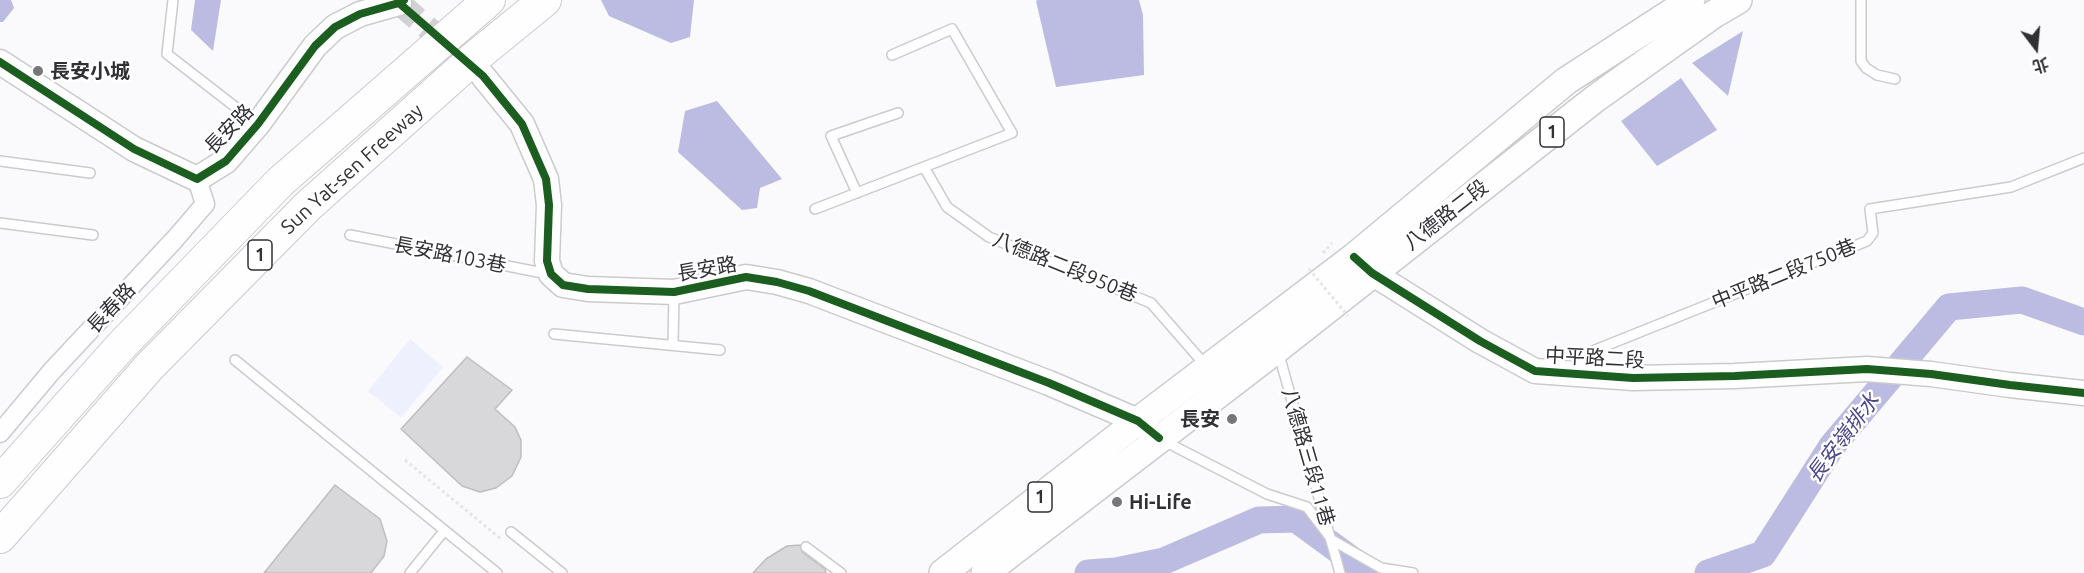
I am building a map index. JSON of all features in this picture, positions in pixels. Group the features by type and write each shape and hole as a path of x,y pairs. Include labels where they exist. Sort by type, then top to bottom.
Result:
{"highway":[{"name":"Sun Yat-sen Freeway","path":"0,482 121,346 280,182 489,0"},
{"name":"Sun Yat-sen Freeway","path":"0,537 149,367 308,206 474,58 545,0"}],"main road":[{"name":"八德路二段","path":"1363,265 1566,81 1691,0"},
{"name":"八德路二段","path":"1159,438 1272,336 1363,265 1714,14 1738,0"},
{"name":"八德路二段","path":"1138,421 1208,368 1272,336"},
{"name":"1","path":"943,573 1138,421"},
{"name":"1","path":"985,573 1159,438"}],"street":[{"name":"長安路","path":"0,62 134,149 197,179 226,161 258,124 315,46 335,27 360,14 401,1"},
{"path":"483,76 522,124 546,179 549,205 547,261 550,274"},
{"name":"長春路","path":"0,433 51,372 206,204 197,179"},
{"name":"中平路二段","path":"1363,265 1480,341 1535,371 1645,378 1867,369 1931,374 2084,393"},
{"name":"長安路","path":"550,274 563,285 588,289 674,292 746,278 777,282 809,291 1049,383 1138,421 1159,438"}],"lane":[{"path":"173,0 166,54 258,124"},
{"path":"1861,0 1861,61 1866,68 1877,75 1895,79"},
{"path":"815,209 1012,133 952,29 892,55"},
{"path":"857,193 831,136 898,113"},
{"name":"中平路二段750巷","path":"1575,373 1585,354 1867,241 1873,233 1870,209 2011,187 2084,158"},
{"path":"0,161 90,173"},
{"name":"八德路二段950巷","path":"924,167 947,207 989,237 1151,303 1208,368"},
{"path":"0,223 93,235"},
{"name":"長安路103巷","path":"350,236 550,274"},
{"path":"673,345 674,292"},
{"path":"554,334 720,350"},
{"name":"八德路三段11巷","path":"1272,336 1332,540 1381,568 1413,573"},
{"path":"235,360 497,573"},
{"path":"1159,438 1267,494 1307,507 1332,540 1340,573"},
{"path":"410,573 444,531"},
{"path":"511,532 562,573"},
{"path":"806,547 841,573"}],"path":[{"path":"1309,269 1348,316"},
{"path":"405,460 505,543"}],"shaded area":[{"path":"410,339 443,367 401,418 368,391"}],"water":[{"path":"0,0 11,0 14,8 3,22 0,22"},
{"path":"195,0 221,0 213,51 191,30"},
{"path":"601,0 694,0 690,37 671,43 609,16"},
{"path":"1139,0 1143,15 1144,75 1056,87 1036,1"},
{"path":"1743,31 1728,96 1692,63"},
{"path":"1681,78 1717,130 1657,166 1621,121"},
{"path":"717,101 782,179 760,188 757,208 742,210 678,152 685,111"}],"building":[{"path":"467,357 512,390 495,409 515,427 521,440 521,457 512,476 496,488 480,492 462,486 401,429"},
{"path":"335,485 380,519 387,541 384,556 371,573 264,573"},
{"path":"800,545 802,552 825,569 826,573 753,573 766,559 787,546"}],"waterway":[{"name":"長安嶺排水","path":"1708,573 1763,554 1832,446 1949,307 2022,300 2084,322"},
{"name":"長安嶺排水","path":"1088,573 1116,571 1164,561 1259,520 1296,519 1367,571 1374,573"}],"tunnel":[{"path":"399,3 481,74"}],"cycle path":[{"path":"0,62 134,149 197,179 226,161 258,124 315,46 335,27 360,14 404,0"},
{"path":"399,3 483,76 522,124 546,179 549,205 547,261 551,274 563,285 588,289 674,292 746,277 777,282 809,291 1049,383 1138,421 1159,438"},
{"path":"1354,257 1372,273 1480,341 1535,371 1633,378 1735,376 1867,369 1931,374 2084,393"}],"place":[{"name":"長安小城","path":"38,71"},
{"name":"長安","path":"1232,419"},
{"name":"Hi-Life","path":"1117,502"}]}
